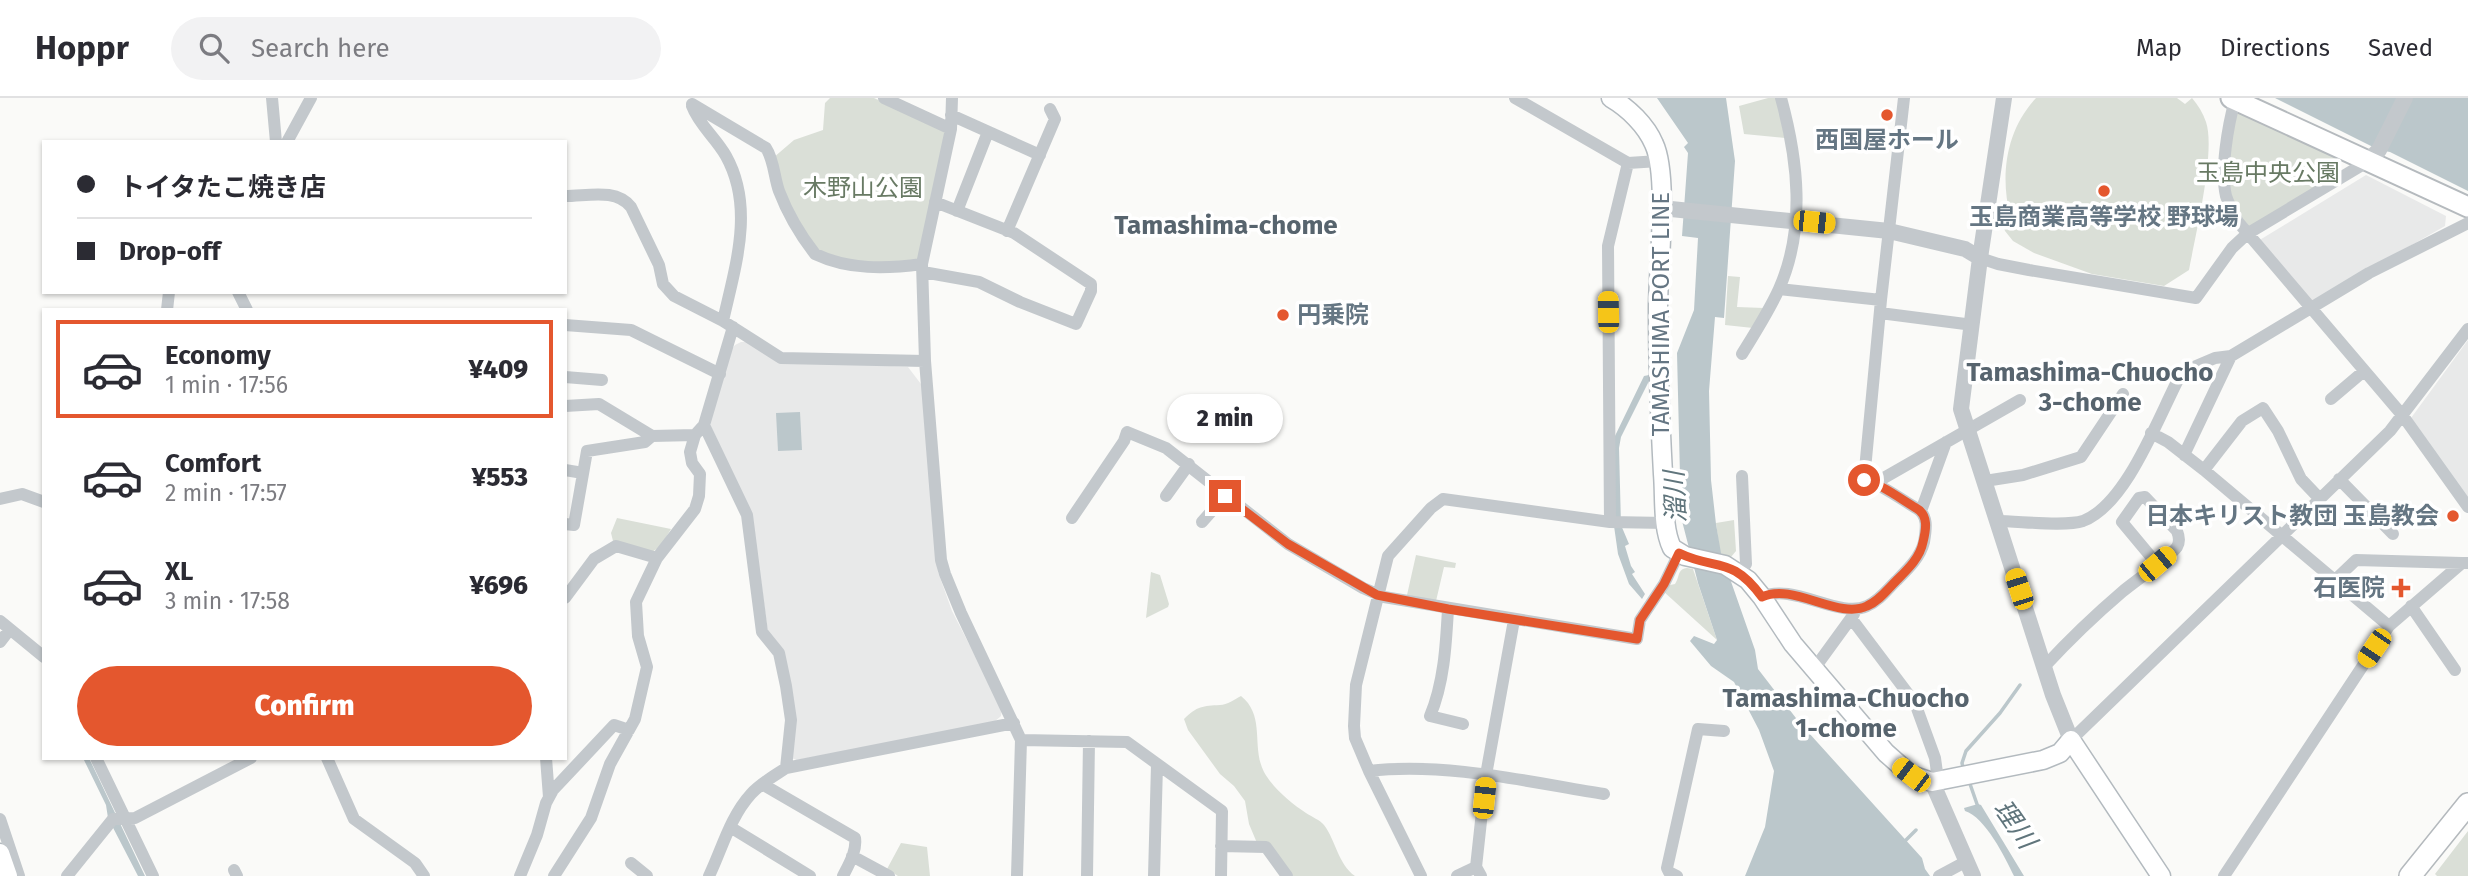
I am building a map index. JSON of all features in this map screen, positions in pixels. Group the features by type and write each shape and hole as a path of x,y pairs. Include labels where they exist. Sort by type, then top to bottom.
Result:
{"highway":[{"path":"2410,876 2468,804"}],"main road":[{"name":"TAMASHIMA PORT LINE","path":"1611,98 1621,104 1645,130 1654,144 1659,161 1659,392 1666,523 1670,542 1682,554"},
{"path":"2233,99 2373,156 2468,207"},
{"path":"1682,554 1733,569 1762,597 1793,644 1814,669 1897,765 1911,775 1935,781 2043,760 2060,753 2071,740 2161,876"},
{"path":"0,853 8,876"}],"street":[{"path":"272,98 276,140"},
{"path":"288,140 311,98"},
{"path":"884,98 951,129"},
{"path":"952,98 951,129 923,268 925,361 941,560 1021,740 1017,876"},
{"path":"1515,98 1628,163 1659,161"},
{"path":"1742,354 1779,289 1787,269 1797,220 1792,139 1782,98"},
{"path":"1904,98 1880,306 1864,480 1875,483 1921,510"},
{"path":"2004,98 1980,258 1962,409 1973,426 1984,481 2071,740 2403,416 2468,329"},
{"path":"1661,208 1889,231 1965,249 1998,264 2196,298 2232,248 2247,234 2373,156 2405,98"},
{"path":"2233,99 2224,168 2224,181 2231,207 2247,234 2403,416 2468,507"},
{"path":"691,101 766,148 784,202 815,254 846,265 923,268 979,282 1076,324 1091,291 1091,284 1041,249 1007,231 935,202"},
{"path":"554,876 591,818 610,764 629,730 643,694 647,667 638,636 636,602 657,558 695,509 699,496 700,474 692,463 690,453 720,374 740,245 739,198 734,173 725,155 700,122 691,101"},
{"path":"1007,231 1055,119 1050,109"},
{"path":"951,116 1040,155"},
{"path":"957,211 988,132"},
{"path":"1616,522 1608,246 1628,163"},
{"path":"567,196 615,195 625,199 659,265 663,285 674,296 728,324 781,358 925,361"},
{"path":"1997,521 2081,522 2094,515 2105,507 2139,458 2182,372 2215,358 2231,356 2369,273 2468,223"},
{"path":"1779,289 1973,324"},
{"path":"567,325 631,330 720,374"},
{"path":"2184,455 2231,356"},
{"path":"2331,398 2364,371"},
{"path":"567,377 602,380"},
{"path":"1984,481 2023,475 2081,457 2123,394"},
{"path":"1875,483 2020,400"},
{"path":"567,406 599,404 652,436"},
{"path":"2204,470 2242,421 2263,408 2278,431 2301,480 2319,498"},
{"path":"567,524 574,526 587,451 645,442 652,436 700,430"},
{"path":"700,430 747,515 761,632 779,653 786,686 791,720 786,768"},
{"path":"1072,518 1124,441 1127,432 1166,448 1288,544 1377,595 1637,639 1640,620 1682,554"},
{"path":"2151,433 2168,442 2204,470 2389,626"},
{"path":"1814,669 1855,614 1878,599 1921,551 1926,524 1921,510 1946,442"},
{"path":"1166,496 1189,464"},
{"path":"567,470 583,473"},
{"path":"1733,569 1746,564 1742,476"},
{"path":"2339,479 2393,534"},
{"path":"0,499 22,495 42,501"},
{"path":"1202,522 1225,496"},
{"path":"2045,667 2086,624 2157,564 2177,546 2177,531 2145,497 2139,498 2122,522 2157,564"},
{"path":"1421,876 1355,738 1356,685 1388,556 1424,515 1443,499 1616,522 1666,523"},
{"path":"567,595 594,559 617,546 657,558"},
{"path":"2335,580 2356,560 2465,563"},
{"path":"2224,876 2389,626 2465,563"},
{"path":"1762,597 1778,592 1855,614 1915,703 1935,758 1935,781 1970,868 1939,876"},
{"path":"2411,606 2455,670"},
{"path":"1448,609 1445,656 1430,716 1463,724"},
{"path":"1457,876 1479,871 1486,775 1514,620"},
{"path":"0,642 5,625 42,655"},
{"path":"710,875 730,827 751,793 786,768 1014,723"},
{"path":"520,876 533,848 549,797 563,778 614,725 629,730"},
{"path":"1677,876 1668,869 1698,729 1724,731"},
{"path":"1021,740 1127,742 1222,811 1221,876"},
{"path":"1087,876 1089,741"},
{"path":"97,760 153,876"},
{"path":"67,876 113,819 135,818 247,760"},
{"path":"328,760 354,819 415,863 424,876"},
{"path":"546,760 549,797"},
{"path":"1154,876 1157,765"},
{"path":"1369,771 1421,768 1486,775 1604,794"},
{"path":"762,784 855,838 857,842 843,876"},
{"path":"0,819 19,876"},
{"path":"730,827 810,876"},
{"path":"1221,846 1266,847 1287,876"},
{"path":"852,856 889,876"},
{"path":"631,863 647,876"}],"shaded area":[{"path":"1657,98 1726,98 1735,161 1724,318 1715,317 1709,391 1711,480 1721,553 1755,650 1758,669 1799,722 1922,858 1930,876 1745,876 1765,827 1774,771 1759,730 1734,682 1711,666 1690,641 1694,636 1714,644 1717,640 1698,583 1681,517 1677,353 1694,310 1698,238 1682,236 1688,153 1684,147 1688,143"},
{"path":"2275,98 2468,98 2468,191 2390,152 2379,150"},
{"path":"2366,175 2446,216 2445,226 2310,303 2258,241"},
{"path":"2468,340 2468,498 2411,418"},
{"path":"741,342 748,342 775,360 908,367 924,388 938,572 952,611 1002,708 1001,716 993,723 797,760 791,758 795,722 768,633 752,516 709,422 729,353"},
{"path":"1649,375 1649,381 1621,437 1619,448 1621,525 1629,544 1625,546 1635,572 1632,574 1645,594 1642,599 1629,584 1618,554 1614,526 1614,438 1644,376"},
{"path":"800,412 802,450 778,451 776,413"},
{"path":"84,760 90,760 145,876 138,876 108,818 106,805"},
{"path":"1978,804 2024,876 2014,876 1987,829 1965,811 1964,808"}],"green space":[{"name":"木野山公園","path":"830,98 874,98 946,131 919,260 864,263 833,259 813,243 795,215 773,158 794,140 823,130 825,103"},
{"path":"1776,98 1785,138 1744,134 1739,106"},
{"name":"玉島商業高等学校 野球場","path":"2036,98 2177,98 2185,104 2192,98 2206,122 2208,153 2204,194 2189,270 2164,286 2092,274 2034,253 2013,241 2005,231 2000,217 2010,215 2006,184 2008,154 2018,124"},
{"name":"玉島中央公園","path":"2233,109 2340,158 2340,178 2247,234 2226,194"},
{"path":"1728,276 1740,277 1737,307 1764,308 1753,328 1725,325"},
{"path":"617,518 671,529 660,547 650,553 613,541 611,533"},
{"path":"1734,520 1736,551 1731,557 1720,553 1716,523"},
{"path":"1416,555 1456,563 1455,568 1444,567 1436,601 1407,595"},
{"path":"1687,568 1693,569 1717,640 1663,591 1675,584 1680,572"},
{"path":"1151,572 1160,575 1169,604 1146,618"},
{"path":"1241,696 1249,704 1256,722 1258,752 1264,772 1288,800 1324,825 1341,859 1355,876 1293,876 1257,843 1249,824 1245,801 1234,786 1220,774 1188,730 1184,719 1200,708 1225,704"},
{"path":"2468,831 2468,876 2437,876 2435,874"},
{"path":"901,843 927,847 930,876 898,876 887,869"}],"waterway":[{"path":"1964,771 1962,763 1966,751 2000,713 2020,685"},
{"name":"理川","path":"1969,781 1978,807"},
{"path":"1903,843 1916,830"}],"place":[{"name":"西国屋ホール","path":"1887,115"},
{"name":"玉島商業高等学校 野球場","path":"2104,191"},
{"name":"円乗院","path":"1283,315"},
{"name":"日本キリスト教団 玉島教会","path":"2453,516"},
{"name":"石医院","path":"2401,588"}],"district":[{"name":"Tamashima-chome","path":"1226,225"},
{"name":"Tamashima-Chuocho 3-chome","path":"2090,387"},
{"name":"Tamashima-Chuocho 1-chome","path":"1846,713"}],"route":[{"path":"1225,496 1288,544 1377,595 1637,639 1640,620 1664,584 1679,553 1725,565 1740,573 1762,597 1778,592 1831,606 1859,609 1878,599 1921,551 1926,524 1921,510 1875,483 1864,480"}],"water label":[{"name":"溜川","path":"1675,497"}]}
